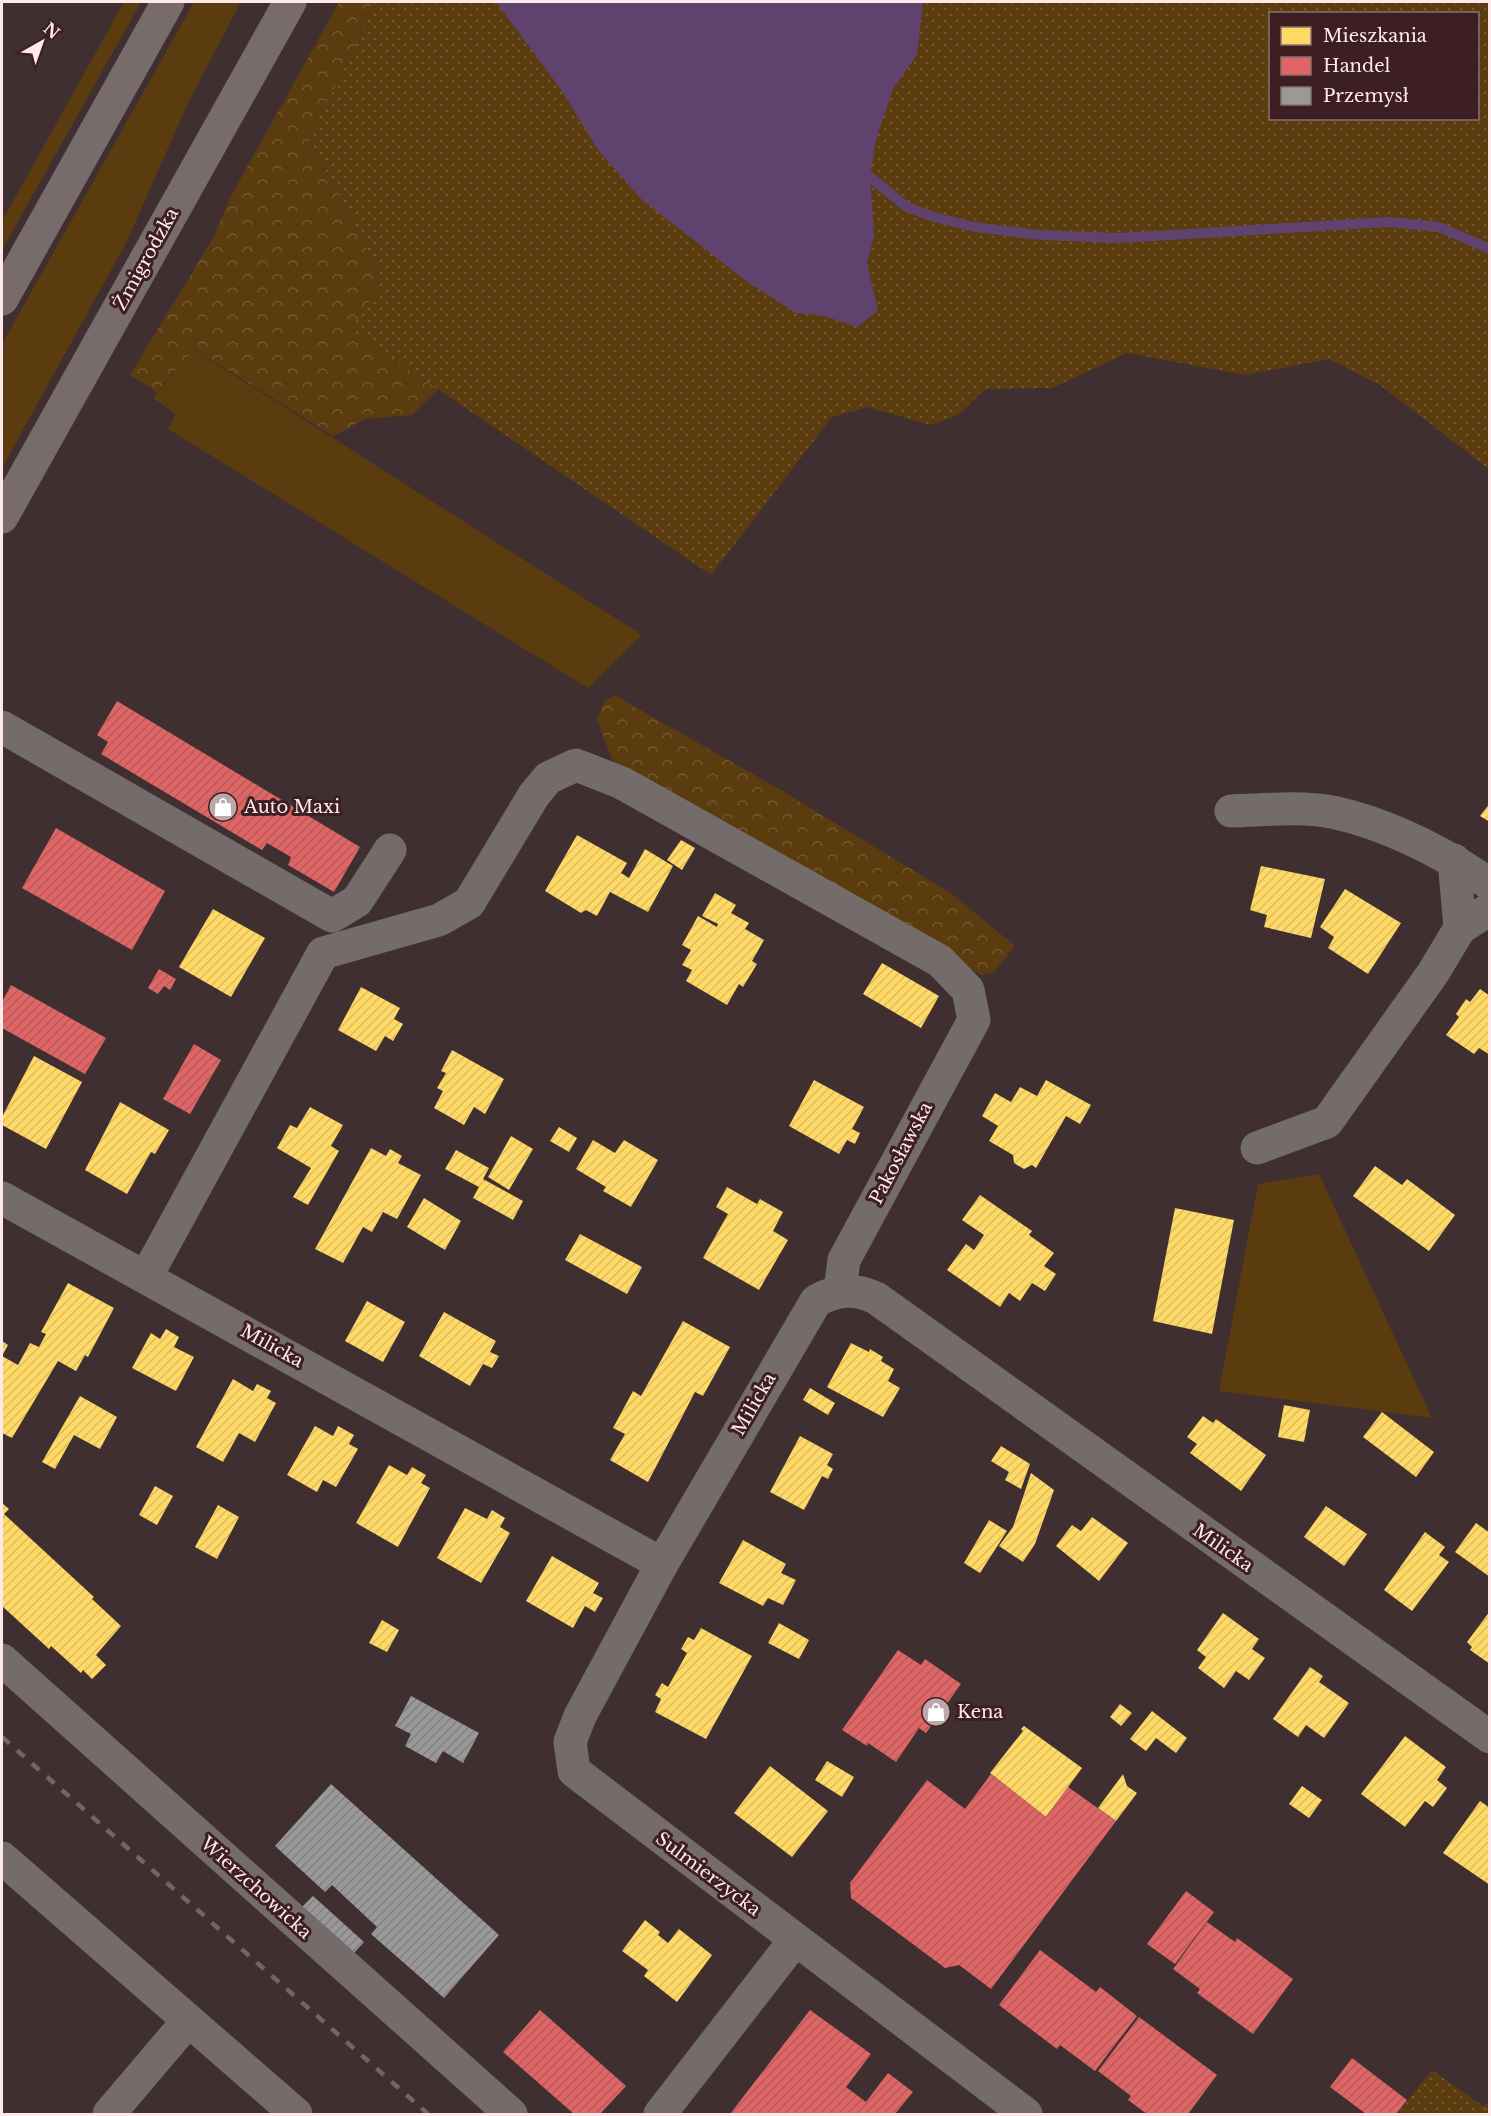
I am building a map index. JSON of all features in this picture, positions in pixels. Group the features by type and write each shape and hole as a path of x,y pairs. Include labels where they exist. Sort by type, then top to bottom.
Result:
{"main road":[{"path":"2,298 168,2"},
{"name":"Żmigrodzka","path":"2,517 290,2"}],"street":[{"path":"2,727 332,916 357,901 390,850"},
{"name":"Pakosławska","path":"146,1277 323,953 439,920 469,903 534,795 548,778 576,765 622,783 940,961 968,990 974,1020 843,1260 840,1290"},
{"path":"1231,811 1332,812 1384,828 1454,860 1490,884"},
{"path":"1454,860 1460,928"},
{"path":"1257,1148 1327,1122 1432,974 1460,928 1490,909"},
{"name":"Milicka","path":"2,1198 662,1564 816,1301 840,1290 862,1292 876,1298 1490,1737"},
{"name":"Sulmierzycka","path":"662,1564 580,1716 570,1742 574,1771 1026,2115"},
{"name":"Wierzchowicka","path":"2,1660 511,2115"},
{"path":"2,1858 296,2115"},
{"path":"660,2115 795,1940"},
{"path":"109,2115 187,2022"}],"green space":[{"path":"124,2 141,2 2,250 2,221"},
{"path":"194,2 241,2 188,103 127,241 2,468 2,344"},
{"path":"339,2 373,2 359,39 309,139 383,279 352,330 438,389 412,415 365,419 333,436 194,349 157,392 130,375 212,240 231,196"},
{"path":"373,2 1489,2 1489,469 1380,385 1329,359 1245,375 1127,353 1052,388 985,389 958,415 931,425 867,407 832,417 711,575 351,330 383,279 309,138 359,39"},
{"path":"193,349 642,635 588,688 168,429 176,414 153,398"},
{"path":"614,695 779,789 952,894 1015,946 994,972 981,975 612,760 597,719 604,702"},
{"path":"1319,1174 1432,1418 1219,1391 1258,1184"},
{"path":"1432,2070 1483,2106 1489,2103 1489,2114 1397,2114"}],"shaded area":[{"path":"496,2 923,2 917,55 893,89 876,140 870,177 874,235 867,263 878,311 857,327 824,316 796,313 750,284 641,199 598,150 562,91"}],"building: Mieszkania":[{"path":"1490,803 1490,822 1480,816"},
{"path":"577,835 627,863 621,873 629,878 645,849 673,866 648,912 610,892 597,916 586,910 581,913 545,891"},
{"path":"681,840 695,848 682,870 667,860"},
{"path":"1261,866 1325,879 1311,938 1264,927 1267,915 1250,910"},
{"path":"1345,889 1401,923 1368,974 1328,948 1334,937 1320,927"},
{"path":"715,893 736,905 731,913 749,923 745,929 764,940 752,961 757,964 743,987 739,984 727,1005 686,981 692,970 682,965 691,950 682,945 698,916 717,927 718,924 702,916"},
{"path":"213,909 265,938 231,997 179,967"},
{"path":"882,963 939,996 921,1028 863,994"},
{"path":"361,987 400,1008 394,1019 403,1024 393,1041 385,1036 376,1051 338,1030"},
{"path":"1480,989 1490,996 1490,1055 1479,1048 1474,1054 1446,1035 1459,1017 1456,1014 1466,999 1470,1002"},
{"path":"452,1050 504,1079 485,1114 474,1107 464,1125 434,1108 443,1091 437,1088 446,1073 441,1071"},
{"path":"34,1056 82,1082 46,1149 2,1125 2,1117"},
{"path":"814,1080 864,1107 852,1129 860,1133 855,1144 847,1140 839,1154 789,1126"},
{"path":"1046,1080 1091,1105 1080,1124 1066,1116 1036,1168 1032,1165 1024,1169 1014,1163 1013,1155 989,1141 998,1126 982,1116 995,1093 1011,1102 1020,1087 1037,1096"},
{"path":"120,1102 169,1130 155,1154 151,1152 127,1194 85,1170"},
{"path":"310,1107 343,1125 331,1146 339,1151 308,1205 293,1197 311,1168 277,1148 290,1125 297,1128"},
{"path":"559,1127 577,1138 569,1152 550,1141"},
{"path":"511,1136 533,1149 509,1190 488,1177"},
{"path":"593,1140 615,1153 624,1140 658,1160 631,1207 603,1191 606,1187 576,1169"},
{"path":"371,1148 386,1156 390,1149 402,1156 398,1163 421,1175 397,1219 383,1212 372,1232 363,1227 343,1263 315,1249"},
{"path":"456,1150 489,1168 483,1179 523,1201 513,1220 473,1198 479,1187 445,1169"},
{"path":"1375,1166 1402,1185 1407,1179 1455,1215 1429,1251 1353,1196"},
{"path":"727,1187 757,1204 760,1199 783,1212 773,1231 788,1240 759,1290 703,1258 728,1214 716,1207"},
{"path":"980,1195 1032,1231 1029,1235 1054,1253 1044,1266 1056,1274 1045,1291 1032,1283 1020,1301 1009,1293 1000,1307 947,1270 966,1244 974,1250 984,1235 962,1220"},
{"path":"424,1198 461,1221 445,1250 407,1227"},
{"path":"1175,1208 1234,1220 1212,1334 1153,1321"},
{"path":"580,1234 642,1267 627,1294 565,1260"},
{"path":"68,1283 114,1308 88,1357 85,1355 76,1371 58,1361 12,1438 2,1433 2,1356 18,1365 30,1343 39,1347 46,1334 41,1332"},
{"path":"367,1301 405,1322 383,1362 345,1341"},
{"path":"444,1312 496,1341 490,1352 499,1356 492,1368 483,1364 470,1386 419,1356"},
{"path":"683,1321 730,1347 703,1396 695,1392 648,1482 610,1460 625,1434 613,1428 633,1391 641,1396"},
{"path":"166,1329 179,1337 174,1347 194,1357 176,1391 132,1368 151,1333 160,1339"},
{"path":"2,1341 8,1345 2,1356"},
{"path":"851,1343 869,1352 870,1349 883,1357 881,1361 894,1369 888,1381 900,1388 883,1417 827,1387"},
{"path":"233,1379 253,1391 257,1384 271,1391 267,1398 276,1403 255,1442 239,1433 223,1462 196,1447"},
{"path":"810,1388 835,1403 828,1415 803,1400"},
{"path":"80,1396 117,1417 100,1449 74,1435 55,1469 42,1462"},
{"path":"1284,1405 1310,1410 1304,1442 1278,1437"},
{"path":"1382,1412 1434,1452 1416,1477 1363,1437"},
{"path":"1203,1416 1213,1423 1216,1419 1266,1455 1241,1491 1190,1453 1197,1444 1187,1437"},
{"path":"315,1426 333,1436 338,1426 354,1435 349,1444 358,1449 336,1487 323,1480 317,1492 287,1475"},
{"path":"800,1436 833,1454 827,1465 833,1469 828,1479 822,1476 804,1510 770,1492"},
{"path":"1001,1446 1030,1464 1021,1489 1005,1480 1009,1472 991,1461"},
{"path":"389,1465 407,1475 412,1467 426,1475 421,1483 430,1488 398,1547 356,1523"},
{"path":"1031,1473 1054,1490 1035,1544 1023,1562 999,1546 1013,1527"},
{"path":"155,1486 173,1496 157,1525 139,1515"},
{"path":"2,1503 9,1509 4,1514 94,1597 92,1599 121,1626 96,1655 106,1665 92,1679 83,1670 81,1673 51,1646 49,1649 2,1606"},
{"path":"218,1505 239,1517 217,1559 195,1547"},
{"path":"1326,1506 1367,1534 1344,1566 1304,1537"},
{"path":"465,1508 487,1519 492,1510 505,1518 500,1527 510,1533 481,1583 437,1558"},
{"path":"1092,1517 1128,1543 1099,1581 1056,1546 1072,1525 1081,1531"},
{"path":"989,1520 1007,1531 980,1573 964,1563"},
{"path":"1476,1523 1490,1533 1490,1577 1455,1552"},
{"path":"1425,1532 1445,1547 1439,1555 1449,1562 1412,1611 1384,1590"},
{"path":"743,1540 786,1564 781,1573 796,1580 783,1605 768,1598 763,1606 719,1583"},
{"path":"552,1556 599,1583 593,1593 603,1598 595,1612 585,1606 573,1628 526,1601"},
{"path":"1490,1611 1490,1664 1470,1650 1472,1647 1467,1642"},
{"path":"1223,1613 1259,1639 1252,1649 1265,1658 1249,1680 1236,1671 1224,1688 1198,1668 1206,1657 1197,1650"},
{"path":"382,1620 399,1630 387,1652 369,1643"},
{"path":"779,1623 809,1640 799,1659 768,1643"},
{"path":"701,1628 752,1656 706,1739 655,1712 661,1699 655,1695 662,1683 668,1687 687,1653 681,1649 688,1637 694,1640"},
{"path":"1310,1667 1323,1676 1319,1682 1349,1703 1324,1738 1306,1725 1298,1737 1273,1719"},
{"path":"1120,1704 1132,1713 1121,1726 1110,1717"},
{"path":"1152,1711 1187,1738 1176,1753 1156,1738 1146,1751 1130,1739"},
{"path":"1024,1726 1082,1768 1046,1817 990,1773 1023,1731 1021,1729"},
{"path":"1405,1736 1446,1767 1437,1780 1447,1788 1433,1807 1425,1801 1405,1827 1361,1794"},
{"path":"827,1761 854,1777 842,1797 815,1780"},
{"path":"770,1766 828,1811 792,1857 734,1813"},
{"path":"1123,1774 1127,1786 1137,1793 1116,1821 1098,1808"},
{"path":"1302,1786 1322,1800 1309,1818 1289,1804"},
{"path":"1480,1801 1490,1808 1490,1885 1443,1853"},
{"path":"645,1920 660,1932 658,1935 668,1943 679,1929 712,1955 677,2002 644,1976 648,1970 622,1951"}],"building: Handel":[{"path":"117,701 360,847 334,892 288,865 291,857 267,843 262,850 101,754 108,742 97,735"},
{"path":"56,828 165,891 132,950 22,888"},
{"path":"159,969 176,979 170,990 164,986 158,994 148,988"},
{"path":"11,985 106,1038 85,1074 2,1028 2,1002"},
{"path":"194,1044 221,1060 190,1114 163,1099"},
{"path":"898,1650 921,1665 925,1659 961,1684 926,1733 919,1728 896,1762 868,1743 867,1746 842,1730"},
{"path":"991,1774 1046,1817 1068,1787 1116,1821 991,1989 959,1965 945,1968 851,1898 850,1883 927,1780 965,1809"},
{"path":"1186,1891 1214,1912 1175,1964 1147,1944"},
{"path":"1207,1922 1235,1942 1237,1938 1293,1979 1253,2034 1197,1993 1200,1989 1173,1969"},
{"path":"1040,1950 1096,1992 1100,1987 1137,2016 1095,2071 1060,2045 1057,2049 999,2005"},
{"path":"540,2010 626,2086 600,2114 574,2114 503,2052"},
{"path":"810,2010 871,2054 846,2087 866,2102 888,2073 913,2092 895,2114 730,2114"},
{"path":"1139,2017 1217,2075 1188,2114 1147,2114 1128,2100 1131,2096 1098,2071"},
{"path":"1352,2058 1407,2100 1396,2114 1366,2114 1330,2087"}],"building: Przemysł":[{"path":"411,1696 479,1733 463,1763 443,1751 436,1763 405,1746 411,1734 395,1726"},
{"path":"331,1784 499,1935 444,1998 371,1934 377,1927 332,1885 325,1892 275,1846"},
{"path":"313,1896 364,1942 353,1954 301,1908"}],"waterway":[{"path":"870,177 907,207 934,217 974,227 1040,235 1119,238 1390,222 1439,227 1490,249"}],"railway":[{"path":"2,1737 428,2114"}],"place":[{"name":"Auto Maxi","path":"223,807"},
{"name":"Kena","path":"936,1712"}]}
